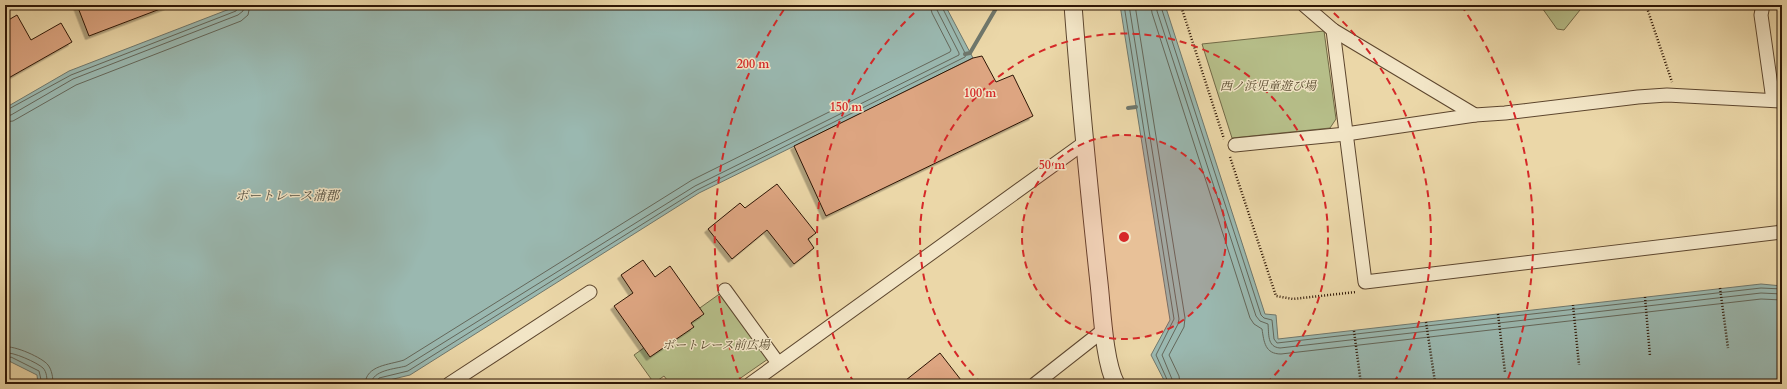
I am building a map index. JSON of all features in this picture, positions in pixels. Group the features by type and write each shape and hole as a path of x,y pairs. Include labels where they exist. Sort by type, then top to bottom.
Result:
{"street":[{"path":"1073,5 1084,143 1105,329 1112,376 1116,384"},
{"path":"1304,5 1333,30 1475,115"},
{"path":"1230,147 1346,134 1475,115 1505,113 1638,97 1676,95 1778,100 1761,15 1763,5"},
{"path":"1333,30 1365,282 1782,231"},
{"path":"750,384 1084,143"},
{"path":"725,290 778,363"},
{"path":"449,384 590,292"},
{"path":"1035,384 1105,329"}],"path":[{"path":"1182,5 1181,6 1230,147 1276,296 1293,299 1359,291"},
{"path":"1646,5 1676,95"},
{"path":"1720,288 1728,348"},
{"path":"1645,297 1650,356"},
{"path":"1573,305 1579,365"},
{"path":"1498,314 1505,372"},
{"path":"1426,322 1435,382"},
{"path":"1354,331 1361,384"}],"green space":[{"path":"1540,5 1584,5 1564,30 1557,29"},
{"name":"西ノ浜児童遊び場","path":"1324,31 1336,119 1330,128 1232,138 1202,44"},
{"name":"ボートレース前広場","path":"725,290 768,359 732,384 670,384 664,376 654,383 634,355"}],"water":[{"name":"ボートレース蒲郡","path":"240,5 945,5 973,58 699,193 410,375 373,384 38,384 37,375 9,361 5,369 5,108 69,71"},
{"path":"1120,5 1167,5 1166,8 1265,314 1276,315 1278,339 1761,284 1782,286 1782,384 1166,384 1151,355 1170,320"}],"building":[{"path":"77,5 168,5 168,6 89,36"},
{"path":"17,15 31,40 61,23 72,42 5,80 5,22"},
{"path":"982,56 996,82 1013,75 1033,116 826,216 794,146 973,58"},
{"path":"777,184 816,233 808,239 814,248 794,264 767,230 732,259 708,229 740,203 745,208"},
{"path":"643,260 655,277 670,266 704,314 691,323 694,327 650,357 614,306 633,293 621,275"},
{"path":"940,353 961,380 956,384 901,384"}],"waterway":[{"path":"965,54 970,53 998,5"},
{"path":"1128,108 1136,107"}]}
